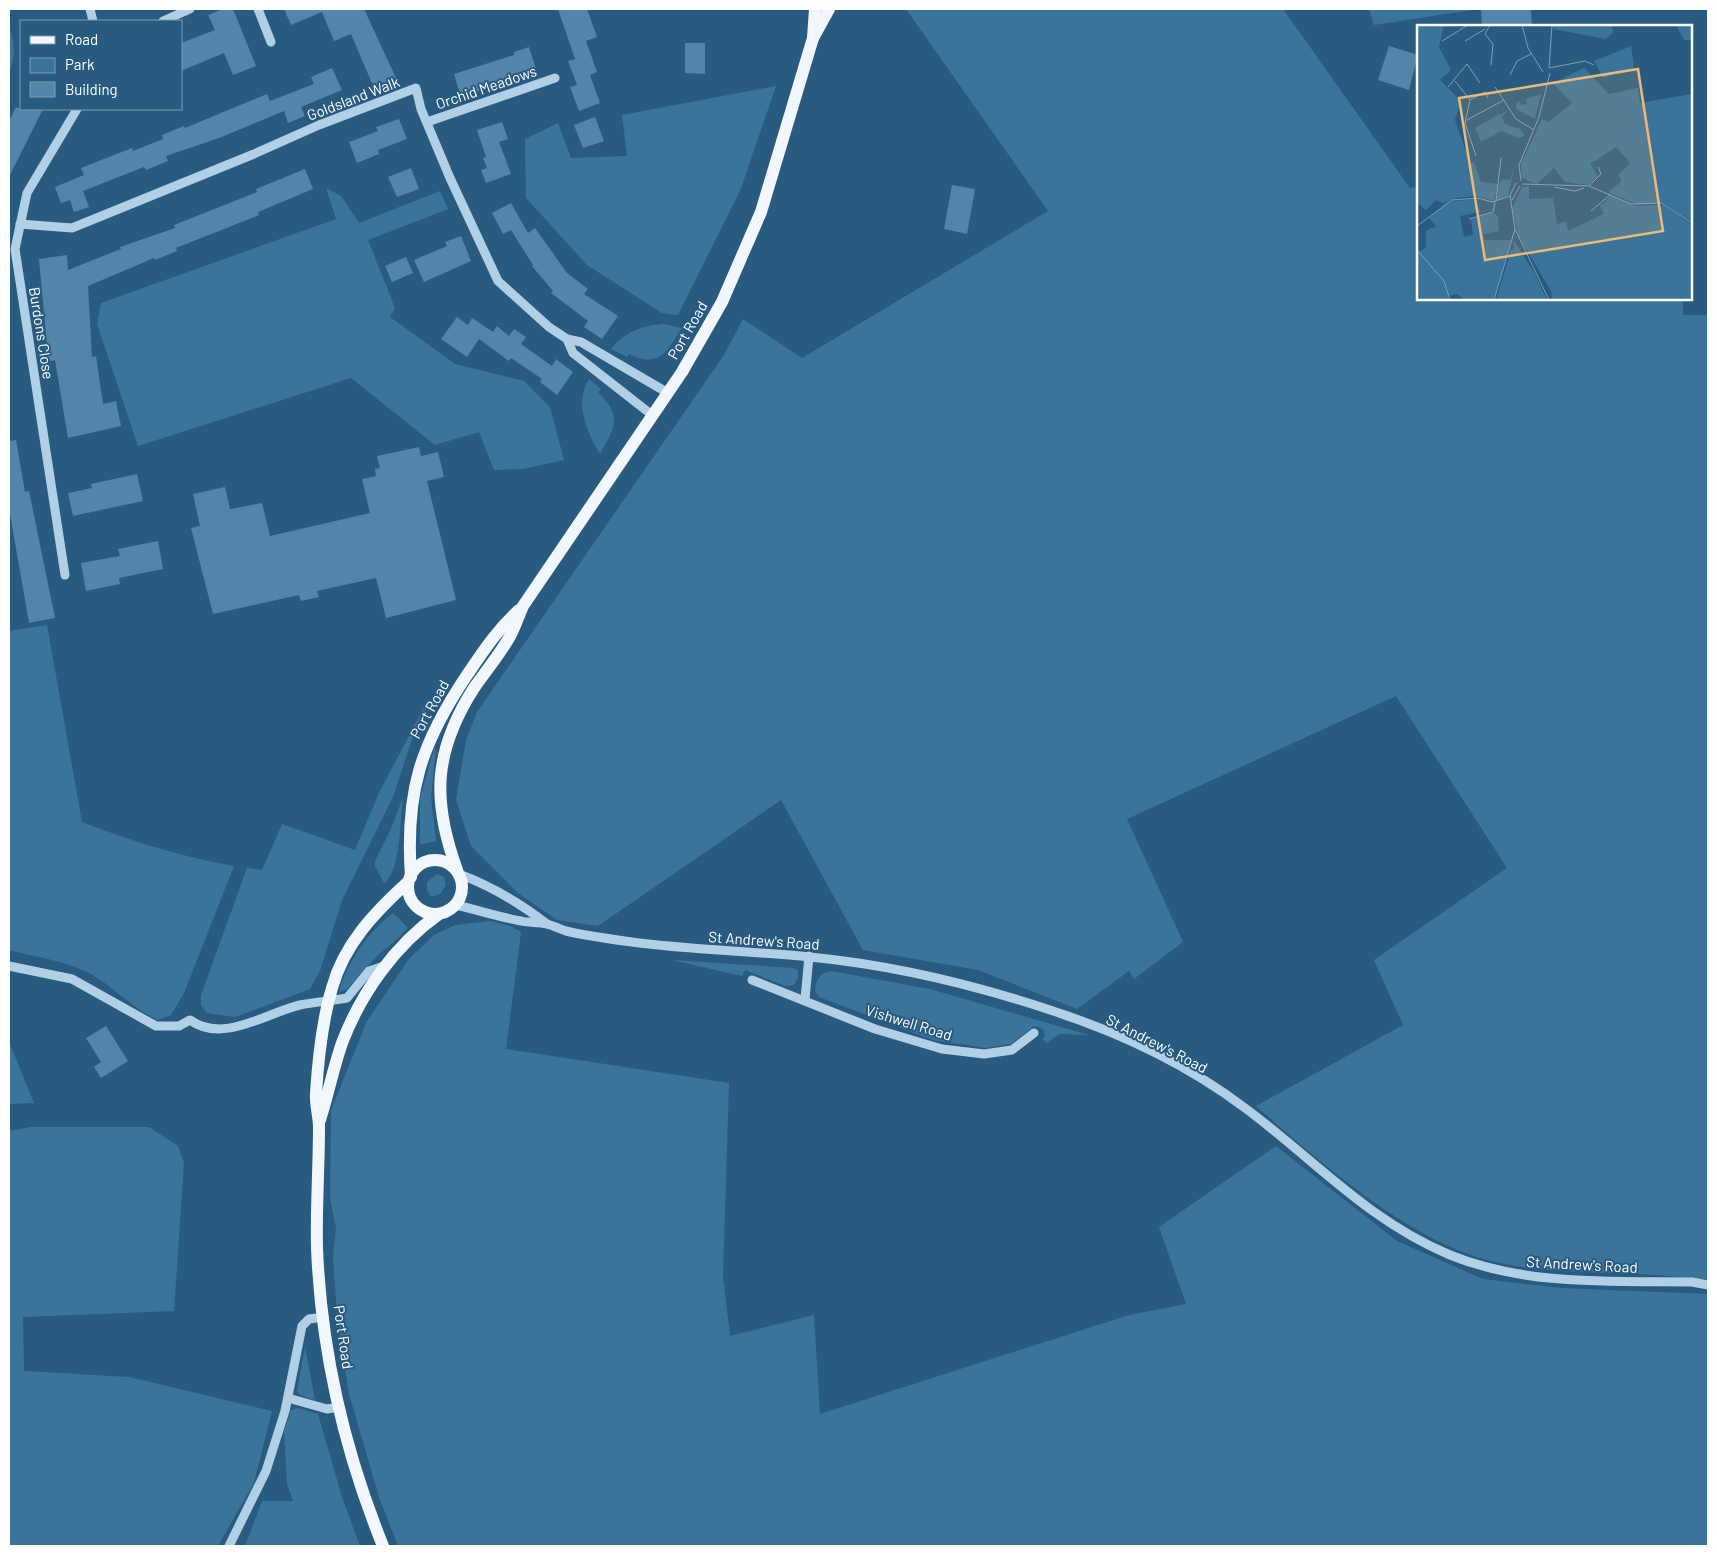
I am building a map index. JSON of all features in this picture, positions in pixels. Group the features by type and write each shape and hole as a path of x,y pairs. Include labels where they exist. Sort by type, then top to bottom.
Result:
{"main road":[{"name":"Port Road","path":"813,38 815,9"},
{"name":"Port Road","path":"458,872 445,835 439,798 440,774 445,751 457,719 473,690 509,637 523,606 668,393 722,302 757,221 813,38 829,9"},
{"name":"Port Road","path":"383,1546 359,1479 339,1407 324,1317 317,1248 316,1174 319,1125 316,1095 331,989 342,963 357,936 371,918 410,880 408,845 413,788 429,740 444,711 498,629 523,606"},
{"path":"439,860 450,864 458,872 463,888 456,905 449,911 431,914 417,908 408,892 410,880 420,864 439,860"},
{"name":"Port Road","path":"319,1125 334,1068 359,1006 387,964 414,934 439,914"}],"street":[{"path":"165,20 190,9"},
{"path":"258,9 270,42"},
{"name":"Orchid Meadows","path":"427,122 555,78"},
{"name":"Goldsland Walk","path":"20,224 72,228 254,154 319,125 416,88 427,122 450,178 498,281 530,311 567,339 581,342 668,393"},
{"name":"Burdons Close","path":"66,575 15,249 28,193 76,110"},
{"name":"Goldsland Walk","path":"567,339 573,353 652,415"},
{"name":"St Andrew's Road","path":"458,872 524,906 547,924"},
{"name":"St Andrew's Road","path":"456,905 521,921 547,924 568,931 656,945 809,956 889,968 977,988 1050,1010 1116,1036 1209,1084 1263,1122 1346,1193 1405,1233 1450,1255 1492,1269 1546,1278 1692,1282 1708,1285"},
{"path":"805,999 809,956"},
{"path":"9,966 72,979 156,1026 178,1026 190,1020 200,1027 228,1029 300,1005 347,998 369,970 387,964"},
{"name":"Vishwell Road","path":"752,980 805,999 875,1029 942,1049 984,1054 1012,1050 1034,1034"},
{"path":"229,1546 266,1471 288,1398 302,1326 309,1319 324,1317"},
{"path":"288,1398 327,1409 339,1407"}],"green space":[{"path":"906,9 1283,9 1410,188 1417,187 1417,300 1683,300 1683,315 1708,315 1708,1280 1649,1274 1568,1271 1514,1266 1464,1252 1432,1238 1368,1198 1256,1106 1403,1025 1374,960 1507,868 1396,696 1127,819 1183,942 1134,979 1129,971 1077,1009 978,970 863,950 781,800 598,926 557,920 518,893 471,846 456,800 466,740 477,712 724,355 743,319 802,358 1048,211"},
{"path":"1369,9 1479,9 1374,25"},
{"path":"9,28 13,38 14,50 13,62 9,72"},
{"path":"776,86 740,191 678,315 662,313 587,265 526,198 525,139 558,123 571,158 627,156 622,115"},
{"path":"326,188 341,196 359,223 440,191 448,209 368,240 395,308 390,317 455,364 524,381 550,407 564,460 523,469 494,470 479,432 435,445 351,378 138,446 97,324 101,303 336,219"},
{"path":"664,324 682,328 662,355 648,360 629,354 627,357 611,349 622,338 635,330"},
{"path":"589,379 601,389 598,392 611,408 614,415 613,429 600,454 587,427 582,407 585,388"},
{"path":"47,625 82,822 157,848 234,866 184,993 171,1015 158,1020 140,1010 91,974 61,963 9,950 9,631"},
{"path":"424,707 426,712 412,739 393,797 342,900 320,971 310,989 235,1017 207,1013 201,1005 201,995 247,868 262,870 282,824 355,850 379,793"},
{"path":"434,749 436,749 431,797 436,841 420,845 420,798"},
{"path":"403,797 397,857 390,877 384,883 375,866 375,861 391,829"},
{"path":"437,874 444,877 446,885 440,894 431,897 427,890 427,882"},
{"path":"393,913 408,928 378,955 347,989 339,992 347,970 360,948 375,929"},
{"path":"491,921 510,926 521,932 506,1049 729,1083 723,1276 730,1336 814,1315 820,1414 1129,1315 1186,1304 1159,1227 1276,1146 1397,1241 1483,1279 1561,1288 1708,1294 1708,1546 398,1546 379,1497 349,1394 337,1314 333,1257 336,1228 330,1198 331,1110 367,1021 409,959 434,935 455,925"},
{"path":"672,960 793,968 798,970 798,978 794,985 785,986 745,970 742,976"},
{"path":"831,971 930,989 1089,1035 1059,1034 1047,1043 1042,1039 1045,1035 1043,1029 1034,1026 1011,1044 986,1048 933,1040 819,997 815,991 817,980 824,973"},
{"path":"9,1042 34,1103 9,1104"},
{"path":"31,1127 149,1127 178,1146 184,1163 174,1311 23,1317 24,1371 129,1377 272,1411 254,1483 218,1546 9,1546 9,1131"},
{"path":"305,1347 315,1400 300,1395 297,1391"},
{"path":"298,1408 318,1414 342,1497 360,1546 245,1546 262,1501 293,1501 287,1484 284,1432 291,1410"}],"building":[{"path":"223,9 233,9 256,66 233,75 224,53 182,71 182,43 215,30 208,15"},
{"path":"284,9 364,9 396,78 374,88 351,34 334,41 322,12 291,25"},
{"path":"558,9 587,9 597,37 586,41 597,72 590,75 600,103 579,111 570,87 577,85 568,61 575,59"},
{"path":"1531,9 1532,25 1482,25 1481,10"},
{"path":"685,43 705,43 705,74 685,73"},
{"path":"1389,46 1417,55 1409,90 1378,80"},
{"path":"529,47 536,69 515,77 515,79 461,97 454,74 514,55 514,52"},
{"path":"332,68 342,90 301,107 305,116 288,123 284,111 219,138 166,156 168,161 146,170 144,167 83,191 89,207 74,212 70,200 61,203 55,187 84,175 81,168 132,148 133,151 163,139 162,135 184,126 185,128 267,94 270,101 314,84 311,77"},
{"path":"16,107 20,110 42,110 9,177 9,121"},
{"path":"595,117 604,141 583,148 574,125"},
{"path":"399,119 407,139 378,150 379,154 357,163 349,142 378,131 376,127"},
{"path":"502,122 508,139 499,142 511,174 486,183 481,170 487,168 483,158 486,157 477,130"},
{"path":"411,168 419,189 397,197 388,177"},
{"path":"305,169 313,189 258,212 259,215 176,248 177,251 155,260 154,258 88,286 92,357 96,356 103,404 116,401 121,426 68,438 55,360 47,362 44,345 47,345 39,259 67,255 68,270 121,249 120,247 175,228 174,225 257,192 256,189"},
{"path":"952,185 975,189 967,234 944,229"},
{"path":"511,203 528,233 535,228 567,273 588,289 584,294 618,316 602,339 584,327 588,321 551,293 553,291 532,266 511,230 503,234 492,213"},
{"path":"461,236 471,261 424,282 414,260 447,246 445,242"},
{"path":"406,257 413,273 392,282 385,266"},
{"path":"457,317 468,325 472,318 493,332 497,326 509,336 514,329 526,337 521,344 552,366 556,359 573,372 557,395 540,382 542,379 511,358 509,361 479,339 467,357 441,339"},
{"path":"16,440 25,492 29,491 55,618 29,623 9,508 9,441"},
{"path":"419,447 421,456 438,452 444,477 427,481 456,600 386,618 376,578 317,591 319,597 301,601 299,595 213,614 191,528 200,526 193,494 225,487 230,509 262,503 270,536 370,513 362,479 376,476 375,469 380,468 377,456"},
{"path":"137,474 143,501 73,516 68,493 92,488 91,484"},
{"path":"158,541 163,569 119,578 120,584 86,591 81,563 120,556 118,549"},
{"path":"106,1026 128,1061 101,1078 94,1067 101,1062 86,1038"}]}
